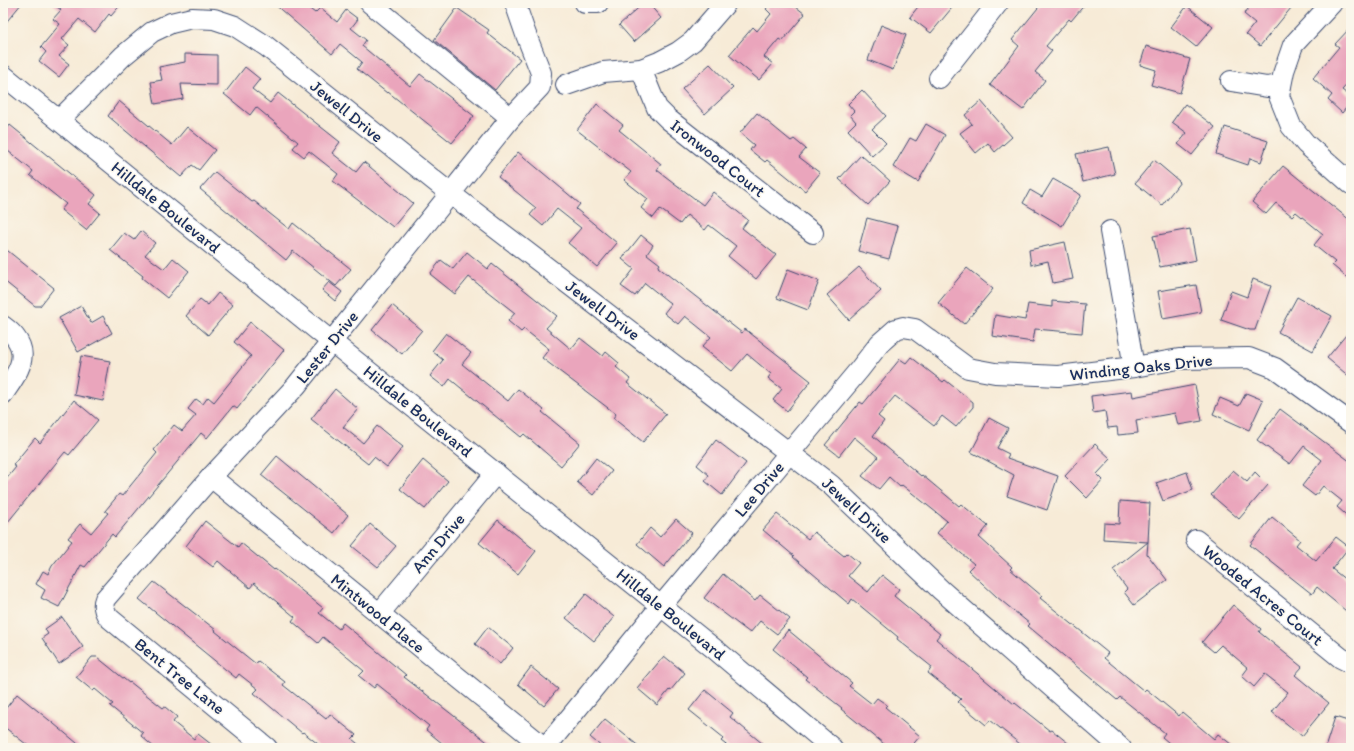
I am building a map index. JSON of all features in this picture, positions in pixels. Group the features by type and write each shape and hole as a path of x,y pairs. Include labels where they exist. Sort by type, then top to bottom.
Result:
{"street":[{"path":"370,3 511,118"},
{"name":"Lester Drive","path":"105,599 211,477 296,386 511,118 540,87 541,73 515,3"},
{"path":"585,3 598,3"},
{"path":"566,84 603,72 641,69 665,58 693,41 726,3"},
{"path":"939,78 998,3"},
{"path":"1332,3 1293,45 1279,96 1291,126 1306,144 1351,184"},
{"name":"Jewell Drive","path":"59,120 123,56 152,32 171,24 192,18 214,19 235,26 266,46 451,194 790,452 831,485 941,590 1121,748"},
{"name":"Ironwood Court","path":"641,69 656,108 813,233"},
{"name":"Hilldale Boulevard","path":"3,75 332,342 717,651 832,748"},
{"path":"1232,81 1267,87 1281,85"},
{"path":"1110,231 1134,367"},
{"path":"3,326 15,336 22,348 23,357 16,375 3,394"},
{"name":"Lee Drive","path":"545,748 880,343 896,329 904,326 915,330 968,368 1007,374"},
{"name":"Winding Oaks Drive","path":"1007,374 1058,376 1134,367 1179,359 1249,358 1275,368 1351,423"},
{"name":"Ann Drive","path":"379,614 496,473"},
{"name":"Mintwood Place","path":"211,477 545,748"},
{"name":"Wooded Acres Court","path":"1196,540 1341,658 1351,663"},
{"name":"Bent Tree Lane","path":"105,599 103,604 108,617 268,748"}],"building":[{"path":"3,3 22,3 3,26"},
{"path":"52,3 122,3 111,16 109,14 95,32 79,19 62,39 69,45 59,56 69,64 59,77 39,61 46,52 41,47 60,24 53,19 61,10"},
{"path":"273,3 302,3 315,13 320,8 337,22 346,10 358,19 351,28 366,40 362,46 410,86 420,74 474,116 452,143 357,69 362,62 340,44 332,54"},
{"path":"644,3 648,3 661,18 634,42 619,25"},
{"path":"771,3 791,3 805,14 782,41 779,39 764,57 773,64 759,80 729,55 753,27 757,31 771,14 766,9"},
{"path":"921,3 956,3 931,33 910,17"},
{"path":"1042,3 1086,3 1071,21 1069,19 1046,46 1052,51 1035,72 1045,80 1023,110 990,85 1019,46 1012,40"},
{"path":"1253,3 1285,3 1291,8 1260,46 1246,34 1255,23 1244,14"},
{"path":"1187,6 1213,27 1196,47 1171,27"},
{"path":"457,8 489,30 487,33 520,59 495,90 434,40"},
{"path":"881,25 906,35 893,70 868,60"},
{"path":"1351,27 1351,80 1342,90 1351,97 1351,102 1342,113 1328,100 1332,95 1313,78 1339,47 1335,44"},
{"path":"1146,46 1190,59 1180,93 1151,85 1156,70 1140,65"},
{"path":"185,54 217,55 217,85 181,84 183,99 155,104 151,82 162,80 159,67 185,62"},
{"path":"710,64 733,88 705,114 682,89"},
{"path":"245,67 260,79 252,89 270,103 278,93 340,142 332,153 356,172 364,162 413,203 393,227 333,181 338,174 309,151 304,157 293,148 298,142 256,107 250,115 224,94"},
{"path":"862,90 886,116 872,129 886,143 872,156 848,130 856,122 850,115 854,111 848,104"},
{"path":"119,101 172,145 187,127 215,150 199,170 192,165 181,177 108,116"},
{"path":"981,101 1012,137 995,152 988,143 976,153 960,133 972,124 965,115"},
{"path":"597,104 623,125 619,130 661,164 657,170 703,205 713,192 748,220 742,228 776,255 756,279 728,256 736,246 709,225 705,230 687,215 680,224 660,209 653,218 641,208 648,199 624,180 631,172 577,130"},
{"path":"1185,104 1215,127 1192,155 1178,144 1187,133 1172,122"},
{"path":"757,113 791,141 794,139 806,149 799,157 820,173 805,191 767,160 765,162 750,150 754,145 740,133"},
{"path":"926,124 945,135 918,182 893,167 910,138 916,141"},
{"path":"10,125 96,195 89,204 100,213 86,230 61,210 66,204 30,175 33,171 3,147 3,134"},
{"path":"1225,127 1268,141 1261,162 1250,158 1248,165 1216,154"},
{"path":"1109,147 1115,174 1083,182 1076,154"},
{"path":"518,152 580,204 576,209 617,243 597,267 568,243 581,228 557,209 543,226 530,215 536,208 498,177"},
{"path":"861,155 890,181 868,205 839,179"},
{"path":"1154,160 1180,182 1162,205 1135,183"},
{"path":"1283,166 1351,221 1351,281 1332,265 1335,262 1314,245 1323,234 1296,212 1292,216 1276,203 1266,214 1252,202"},
{"path":"215,172 289,229 293,223 351,269 336,286 293,251 286,260 200,189"},
{"path":"1053,179 1081,195 1062,226 1023,203 1030,190 1042,197"},
{"path":"867,218 898,226 889,259 858,251"},
{"path":"1190,229 1196,260 1160,267 1153,236"},
{"path":"141,231 155,243 145,255 164,269 173,258 189,271 167,298 142,278 143,276 110,250 124,233 134,240"},
{"path":"641,235 653,245 647,254 660,264 658,267 742,333 745,329 811,381 787,411 773,400 782,389 768,378 771,374 747,354 732,371 702,347 711,337 685,316 678,324 664,313 671,304 645,283 635,296 621,286 634,269 622,259"},
{"path":"1065,242 1073,279 1053,283 1048,261 1031,265 1029,250"},
{"path":"3,247 54,288 40,306 35,306 3,280"},
{"path":"467,252 488,269 492,264 557,316 546,328 571,349 580,338 603,356 606,352 619,363 616,367 630,379 627,383 666,414 643,442 613,418 616,414 542,358 549,349 524,329 521,332 508,321 515,313 469,277 455,294 430,274 441,260 453,269"},
{"path":"859,267 881,291 849,320 827,295"},
{"path":"967,268 993,289 964,324 938,303"},
{"path":"788,269 819,281 808,310 777,298"},
{"path":"1253,279 1271,286 1255,330 1250,330 1221,320 1231,291 1247,297"},
{"path":"329,282 342,292 335,301 322,290"},
{"path":"1196,285 1201,312 1163,319 1158,291"},
{"path":"218,293 233,305 208,335 186,316 200,299 208,305"},
{"path":"1297,297 1332,316 1313,351 1278,332"},
{"path":"1052,301 1085,304 1082,333 1035,329 1033,342 992,336 995,315 1025,320 1028,304 1052,307"},
{"path":"392,305 422,330 402,354 372,330"},
{"path":"81,306 91,323 103,316 112,333 78,352 59,318"},
{"path":"250,322 284,350 237,409 233,406 207,438 201,433 115,537 112,534 85,567 81,565 59,607 41,598 45,590 36,584 43,571 48,574 52,566 72,541 68,538 80,524 91,533 108,513 105,511 119,494 122,496 157,453 154,450 174,425 182,431 196,415 188,409 196,399 203,404 208,397 214,402 251,356 234,342"},
{"path":"1351,329 1351,378 1327,358"},
{"path":"446,333 471,353 462,364 508,401 518,389 544,410 542,412 580,443 561,466 524,434 521,437 450,379 444,387 430,376 443,360 432,351"},
{"path":"81,356 110,361 103,401 74,395"},
{"path":"911,357 943,382 945,380 973,402 973,407 956,427 942,416 934,426 895,396 878,416 884,421 873,436 959,506 961,504 988,526 979,537 1012,567 1010,569 1042,596 1040,598 1108,653 1104,658 1144,691 1146,689 1179,716 1182,712 1214,739 1218,734 1236,748 1175,748 1162,737 1165,733 1120,697 1117,700 1028,626 1030,624 997,597 968,570 974,564 937,533 947,521 902,485 900,487 889,477 879,489 862,476 878,457 854,437 839,456 825,445 860,402 863,404 900,359 906,363"},
{"path":"1195,385 1202,421 1178,425 1175,413 1136,420 1138,433 1118,435 1117,427 1108,428 1105,411 1093,413 1091,396 1132,391 1133,397"},
{"path":"335,389 358,409 343,427 363,443 377,426 403,447 387,467 374,457 368,464 311,419"},
{"path":"1246,393 1263,400 1249,430 1213,414 1220,398 1239,406"},
{"path":"74,400 98,420 69,455 65,452 3,528 3,483 16,467 13,465 35,438 40,443"},
{"path":"1280,409 1351,462 1351,519 1337,507 1342,501 1323,486 1315,496 1302,486 1322,460 1304,446 1290,464 1257,440"},
{"path":"989,418 1008,428 997,448 1009,454 1007,458 1058,476 1047,510 1007,496 1014,475 971,452"},
{"path":"716,440 746,463 722,495 705,481 709,475 697,465"},
{"path":"1095,444 1111,459 1097,474 1103,480 1087,498 1065,476"},
{"path":"277,456 348,515 334,533 261,475"},
{"path":"596,458 612,471 593,495 577,482"},
{"path":"423,460 448,481 425,509 400,489"},
{"path":"1233,470 1247,482 1255,472 1268,485 1239,519 1211,495"},
{"path":"1187,472 1193,490 1163,501 1156,483"},
{"path":"1120,501 1150,503 1148,542 1103,539 1104,523 1119,524"},
{"path":"777,514 808,539 814,532 844,556 847,553 859,563 848,576 868,592 882,575 899,589 894,596 940,634 936,639 1014,704 1015,703 1050,731 1052,730 1074,748 1025,748 990,720 986,725 958,702 961,699 928,673 932,667 897,639 898,637 852,599 849,604 763,530"},
{"path":"1272,517 1300,540 1296,545 1316,561 1336,537 1349,547 1332,569 1351,584 1351,615 1317,587 1312,594 1250,545"},
{"path":"676,519 692,533 664,567 637,544 650,528 660,537"},
{"path":"498,520 536,551 518,574 479,543"},
{"path":"205,521 238,547 241,543 274,570 275,569 323,608 319,613 339,629 343,623 406,675 404,677 495,748 448,748 426,730 429,726 377,684 374,688 359,676 364,671 323,637 318,643 292,621 295,617 254,583 250,588 218,561 213,567 186,546"},
{"path":"370,524 396,546 378,567 352,546"},
{"path":"1148,542 1147,554 1167,580 1134,605 1124,592 1127,589 1113,570"},
{"path":"723,574 755,601 760,595 790,619 777,634 760,621 750,633 704,598"},
{"path":"154,582 216,630 215,631 256,664 258,661 285,682 283,685 326,719 330,714 356,735 352,739 363,748 323,748 303,732 302,733 254,693 258,689 239,674 236,678 139,599"},
{"path":"586,594 614,617 594,641 566,618"},
{"path":"1233,605 1261,629 1259,632 1302,667 1295,675 1329,703 1302,736 1272,712 1288,692 1265,674 1254,687 1242,676 1248,668 1221,645 1214,652 1202,642"},
{"path":"62,617 83,647 59,664 42,638 48,634 45,629"},
{"path":"488,627 513,648 500,664 475,644"},
{"path":"788,630 852,683 849,686 872,704 877,698 887,705 885,707 920,736 910,748 889,748 805,679 807,677 773,649"},
{"path":"664,656 685,673 657,705 637,688"},
{"path":"92,657 97,657 163,708 165,707 177,717 173,722 194,739 198,734 216,748 155,748 141,736 143,733 110,706 113,704 95,689 93,691 76,677"},
{"path":"531,667 558,689 544,706 518,684"},
{"path":"705,690 733,713 730,717 768,748 730,748 721,741 724,738 689,710"},
{"path":"17,694 83,748 31,748 3,726 3,712"},
{"path":"1335,717 1351,722 1351,748 1325,748"},
{"path":"605,719 641,748 603,748 590,737"}]}
